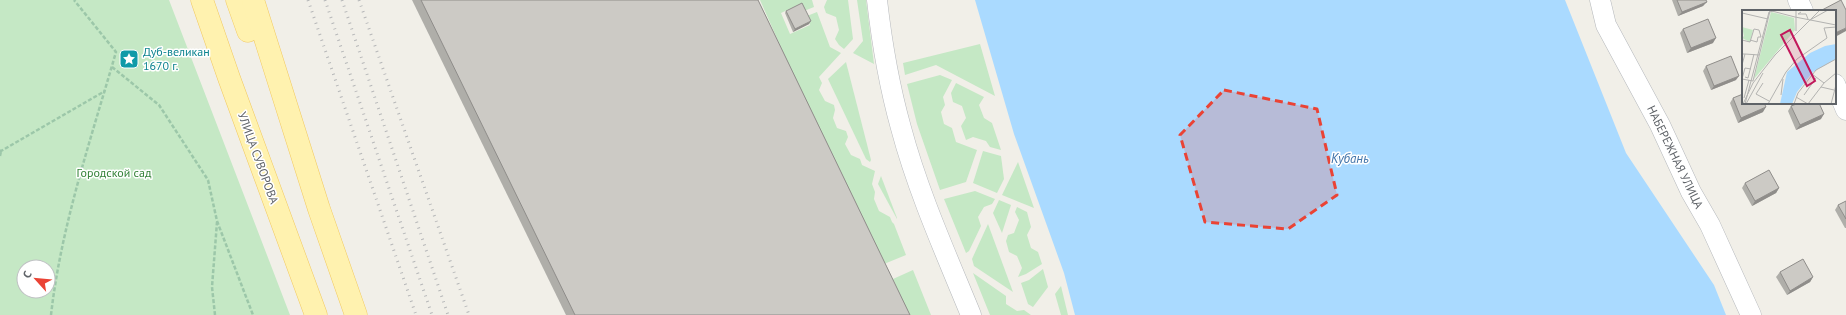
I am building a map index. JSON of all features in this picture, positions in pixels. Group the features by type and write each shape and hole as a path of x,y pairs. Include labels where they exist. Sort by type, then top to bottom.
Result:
{"main road":[{"path":"237,0 258,58 319,209"},
{"path":"253,0 319,209 356,315"},
{"name":"УЛИЦА СУВОРОВА","path":"203,2 229,78 316,315"}],"street":[{"path":"877,0 885,61 901,129 926,204 971,315"},
{"name":"НАБЕРЕЖНАЯ УЛИЦА","path":"1600,0 1606,25 1660,125 1691,192 1710,225 1751,315"},
{"path":"1798,0 1803,10"},
{"path":"1836,86 1846,110"}],"path":[{"path":"51,315 56,273 82,171 116,52 74,0"},
{"path":"112,67 159,105 208,180 217,221 253,315"},
{"path":"0,156 1,150 105,91"},
{"path":"215,315 212,288 217,221"}],"highlighted area":[{"path":"1224,90 1317,109 1337,195 1288,229 1205,222 1180,135"}],"green space":[{"name":"Городской сад","path":"0,0 169,0 290,315 0,315"},
{"path":"760,0 812,0 814,7 804,11 800,4 781,13 790,34 810,25 807,16 817,12 830,47 841,53 819,77 822,83 819,90 825,101 834,105 835,110 833,118 837,128 846,131 848,137 845,144 851,155 860,159 862,165 875,171 872,184 875,192 874,199 879,211 890,217 894,224 906,255 884,264 818,131"},
{"path":"827,0 848,0 853,39 844,49 835,39 839,30 836,17 826,13 824,7"},
{"path":"857,0 866,0 874,64 853,53 863,41"},
{"path":"980,44 995,96 936,65 905,75 903,63"},
{"path":"846,62 871,160 870,162 866,159 828,79"},
{"path":"940,75 952,80 943,97 945,105 941,112 944,124 952,128 956,142 977,150 966,182 940,190 917,124 907,84"},
{"path":"956,83 984,97 979,105 984,118 992,123 1001,150 990,147 986,141 973,137 966,140 961,126 966,118 962,106 953,102 951,93"},
{"path":"983,151 1001,156 1004,179 997,193 973,183"},
{"path":"1018,162 1034,208 1002,195"},
{"path":"881,176 897,218 897,219 878,184"},
{"path":"975,191 995,199 992,204 984,207 978,217 981,226 969,251 966,253 944,199"},
{"path":"999,200 1011,205 1002,233 993,213"},
{"path":"1017,207 1027,212 1031,227 1027,235 1031,248 1038,252 1042,264 1018,277 1022,268 1017,256 1009,252 1006,241 1008,235 1014,233 1019,220 1015,212"},
{"path":"988,224 1013,292 974,266 972,259"},
{"path":"1043,269 1048,287 1033,307 1028,304 1021,283 1029,280"},
{"path":"913,270 931,315 909,315 893,279"},
{"path":"973,273 1006,296 1006,304 1017,311 1024,310 1031,315 990,315"},
{"path":"1061,286 1068,315 1061,315 1055,294"}],"water":[{"name":"Кубань","path":"975,0 1565,0 1626,153 1714,285 1726,315 1075,315 1064,273 1014,134"}],"building":[{"path":"421,0 758,0 910,315 575,315"},
{"path":"1677,0 1706,0 1707,2 1682,12"},
{"path":"1841,0 1846,10 1846,28 1836,33 1836,10 1822,10"},
{"path":"802,3 811,21 795,29 786,11"},
{"path":"1708,19 1716,38 1691,48 1683,29"},
{"path":"1731,56 1739,76 1714,86 1706,66"},
{"path":"1742,94 1742,104 1764,104 1766,107 1741,118 1733,98"},
{"path":"1796,104 1819,104 1824,114 1800,125 1791,106"},
{"path":"1769,170 1779,188 1755,201 1745,183"},
{"path":"1846,201 1846,219 1838,205"},
{"path":"1803,259 1813,277 1790,291 1780,272"}],"railway":[{"path":"308,0 416,315"},
{"path":"325,0 432,315"},
{"path":"342,0 448,315"},
{"path":"359,0 469,315"}],"place":[{"name":"Дуб-великан 1670 г.","path":"129,59"}]}
